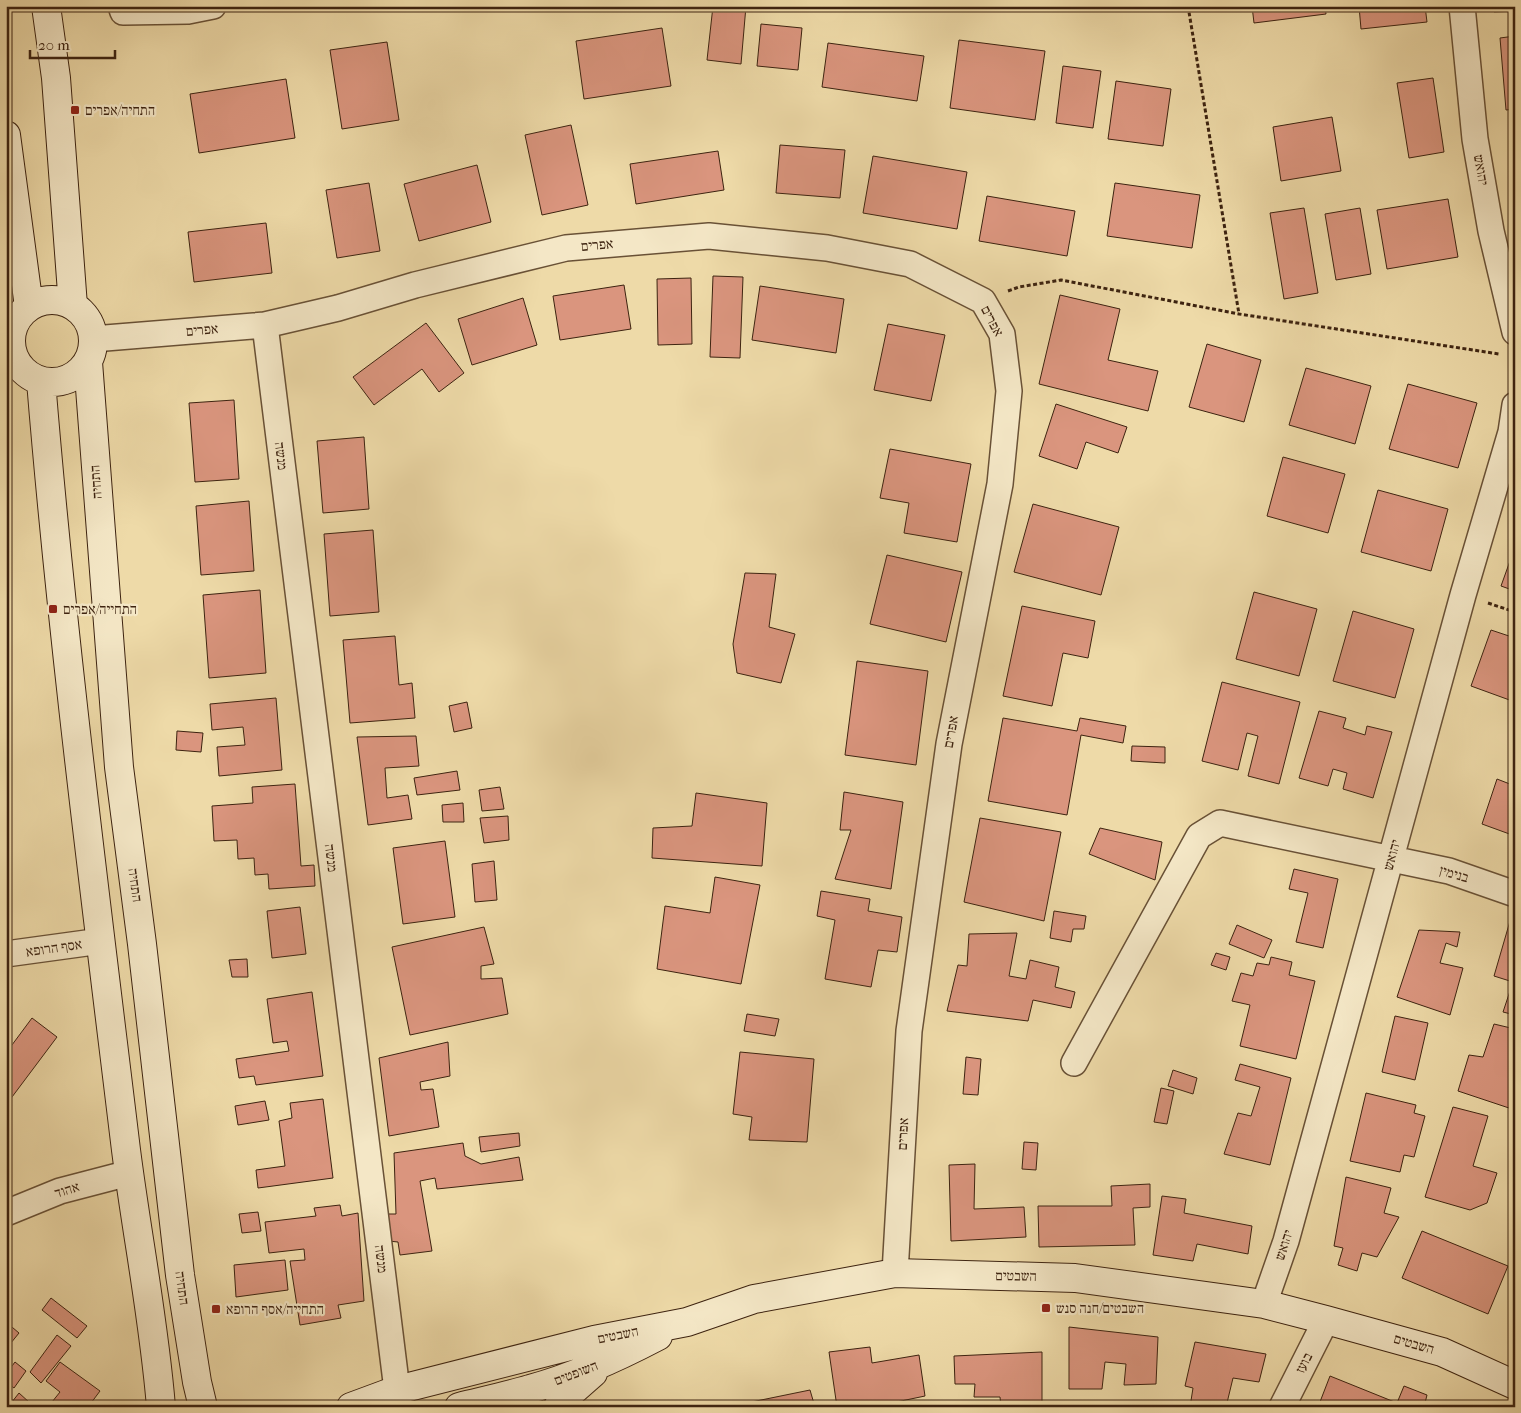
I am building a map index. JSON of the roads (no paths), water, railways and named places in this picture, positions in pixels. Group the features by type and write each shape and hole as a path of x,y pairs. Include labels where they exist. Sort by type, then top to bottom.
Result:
{"street":[{"path":"46,6 56,78 73,306"},
{"path":"120,6 124,12 188,11 213,6"},
{"name":"יהואש","path":"1462,6 1476,139 1491,231 1515,332"},
{"path":"6,135 29,307"},
{"name":"אפרים","path":"90,350 265,325 338,308 415,285 566,248 709,236 827,248 910,264 983,302 1002,334 1009,391 1000,484 949,744 909,1031 895,1274"},
{"path":"51,300 62,301 73,306 83,314 90,326 90,350 79,372 67,379 54,382 40,381 30,376 14,359 9,347 14,324 20,314 40,302 51,300"},
{"name":"מנשה","path":"265,325 397,1390"},
{"name":"התחיה","path":"90,350 119,767 142,944 180,1275 197,1382 204,1407"},
{"path":"40,381 52,519 101,941 129,1173 157,1356 162,1407"},
{"name":"יהואש","path":"1264,1304 1286,1241 1463,595 1511,432 1515,405"},
{"name":"בנימין","path":"1074,1063 1199,836 1220,822 1449,871 1515,894"},
{"name":"אסף הרופא","path":"6,954 101,941"},
{"name":"אהוד","path":"6,1212 60,1190 129,1173"},
{"name":"השבטים","path":"512,1361 594,1340 687,1322 754,1299 895,1274 1076,1278 1264,1304 1442,1352 1515,1385"},
{"name":"בועז","path":"1282,1407 1326,1320"},
{"name":"השופטים","path":"459,1407 521,1399 561,1379 613,1358 687,1322"},
{"path":"558,1407 587,1378 613,1358"},
{"path":"351,1407 397,1390 512,1361 521,1399"}],"place":[{"name":"התחיה/אפרים","path":"75,110"},
{"name":"התחייה/אפרים","path":"53,609"},
{"name":"השבטים/חנה סנש","path":"1046,1308"},
{"name":"התחייה/אסף הרופא","path":"216,1309"}]}
